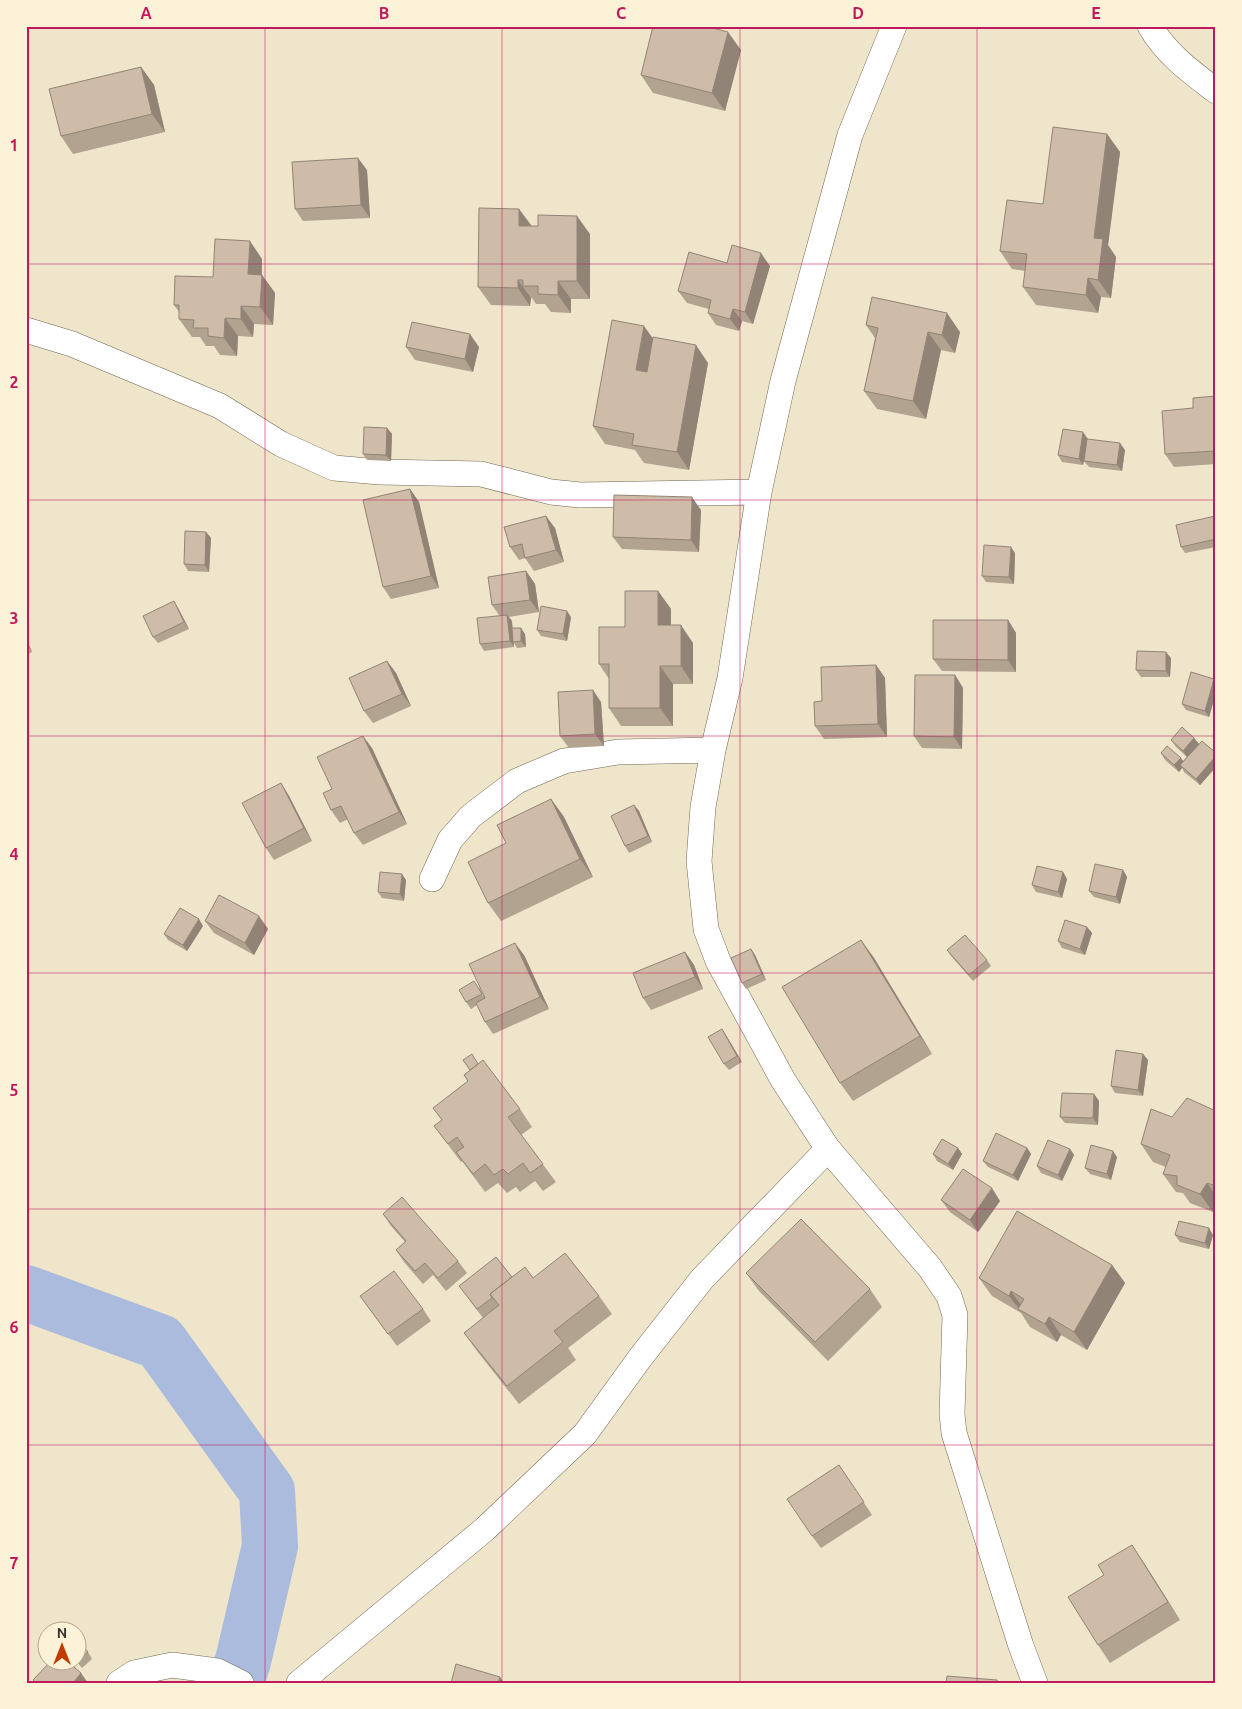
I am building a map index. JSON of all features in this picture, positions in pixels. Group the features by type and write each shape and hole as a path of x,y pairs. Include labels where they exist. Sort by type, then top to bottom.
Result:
{"street":[{"path":"894,26 850,135 783,381 760,492 730,678 713,750 703,807 699,861 706,929 718,961 783,1080 828,1149 930,1268 949,1296 955,1315 952,1414 954,1433 1021,1646 1035,1683"},
{"path":"1150,26 1159,41 1178,62 1216,91"},
{"path":"26,330 72,344 220,406 281,444 334,468 380,472 481,474 551,492 580,495 760,492"},
{"path":"432,879 450,840 471,816 517,781 564,761 618,752 713,750"},
{"path":"299,1683 485,1529 585,1434 640,1358 702,1279 828,1149"},
{"path":"119,1683 134,1673 172,1665 217,1671 241,1683"}],"building":[{"path":"653,26 705,26 728,32 712,93 641,75"},
{"path":"141,67 152,114 61,136 49,89"},
{"path":"1053,127 1107,134 1094,238 1103,239 1098,280 1088,278 1086,295 1023,287 1027,254 1000,251 1007,200 1043,204"},
{"path":"358,158 361,205 295,209 292,162"},
{"path":"479,208 519,209 519,226 538,226 538,215 577,216 577,281 558,281 558,295 538,294 538,286 523,286 523,280 518,280 518,288 478,287"},
{"path":"215,239 250,241 248,274 262,275 260,307 241,306 241,319 225,318 224,338 208,336 208,328 193,328 194,320 179,319 179,305 174,305 175,276 213,277"},
{"path":"732,245 761,253 745,312 733,309 730,319 708,313 711,300 678,291 689,252 727,263"},
{"path":"872,297 947,313 942,335 928,332 913,401 864,391 878,328 866,325"},
{"path":"612,320 644,326 636,370 647,372 653,337 696,345 677,452 632,445 634,434 593,426"},
{"path":"412,322 470,334 465,359 406,347"},
{"path":"1216,396 1216,451 1165,454 1162,411 1193,408 1193,398"},
{"path":"364,427 387,428 386,455 363,454"},
{"path":"1063,429 1083,432 1079,459 1058,455"},
{"path":"1087,439 1120,443 1117,465 1084,461"},
{"path":"410,489 431,576 383,587 363,500"},
{"path":"614,495 692,497 691,540 613,537"},
{"path":"546,516 556,550 525,558 522,544 510,547 504,527"},
{"path":"1215,516 1216,539 1181,547 1176,525"},
{"path":"185,531 206,532 205,565 184,564"},
{"path":"984,545 1011,547 1009,577 982,576"},
{"path":"526,571 530,600 492,605 488,577"},
{"path":"625,591 658,591 658,625 681,625 681,666 660,666 660,708 609,708 609,664 599,664 599,627 625,627"},
{"path":"174,601 184,622 153,637 143,616"},
{"path":"541,606 567,611 563,634 537,630"},
{"path":"507,615 510,641 480,644 477,618"},
{"path":"933,620 1008,620 1008,660 933,659"},
{"path":"512,628 521,628 521,641 513,642"},
{"path":"1137,651 1166,652 1166,671 1136,670"},
{"path":"387,661 402,694 364,711 349,678"},
{"path":"876,665 878,724 815,726 814,702 822,701 821,667"},
{"path":"1191,672 1214,679 1205,711 1182,704"},
{"path":"915,675 955,675 954,737 914,736"},
{"path":"593,690 595,734 560,736 558,692"},
{"path":"1182,727 1194,738 1183,751 1171,740"},
{"path":"363,736 399,812 354,833 341,806 331,810 323,793 332,789 317,757"},
{"path":"1202,741 1216,753 1216,756 1196,779 1180,765"},
{"path":"1167,746 1181,758 1174,765 1161,753"},
{"path":"281,783 304,828 266,848 242,803"},
{"path":"551,799 580,859 488,903 468,862 506,843 497,825"},
{"path":"634,805 648,836 625,846 611,816"},
{"path":"1095,864 1123,870 1116,897 1089,891"},
{"path":"1037,866 1063,872 1058,892 1032,885"},
{"path":"380,872 402,874 400,894 378,892"},
{"path":"219,895 259,916 245,943 205,921"},
{"path":"180,908 199,919 183,945 164,934"},
{"path":"1065,920 1087,927 1080,949 1058,941"},
{"path":"965,935 987,960 969,975 947,950"},
{"path":"861,940 920,1036 840,1083 782,987"},
{"path":"515,943 540,997 485,1022 476,1003 485,998 469,964"},
{"path":"751,949 762,974 742,983 731,958"},
{"path":"685,952 695,977 643,998 633,973"},
{"path":"474,981 482,994 466,1002 459,990"},
{"path":"722,1029 737,1056 724,1064 708,1037"},
{"path":"1116,1050 1143,1054 1138,1090 1111,1086"},
{"path":"472,1054 478,1064 470,1070 463,1060"},
{"path":"483,1060 520,1109 508,1117 543,1164 530,1173 523,1163 508,1174 503,1169 494,1175 485,1164 473,1174 456,1152 464,1147 457,1137 448,1144 434,1126 442,1120 433,1108 468,1081 464,1075"},
{"path":"1062,1093 1094,1094 1093,1118 1060,1117"},
{"path":"1187,1098 1216,1111 1216,1186 1207,1183 1200,1194 1177,1185 1177,1176 1163,1174 1170,1155 1141,1144 1151,1109 1172,1117"},
{"path":"996,1133 1027,1148 1013,1175 983,1161"},
{"path":"942,1139 958,1148 948,1164 933,1154"},
{"path":"1048,1140 1070,1149 1058,1175 1037,1166"},
{"path":"1091,1145 1113,1151 1107,1174 1085,1168"},
{"path":"963,1169 992,1188 970,1220 941,1200"},
{"path":"402,1197 458,1261 438,1278 425,1263 415,1271 396,1250 406,1241 383,1214"},
{"path":"1017,1211 1112,1265 1074,1332 1049,1317 1045,1324 1018,1309 1024,1299 1011,1291 1009,1296 979,1278"},
{"path":"801,1219 870,1289 815,1342 746,1273"},
{"path":"1179,1221 1209,1228 1205,1243 1175,1235"},
{"path":"565,1253 599,1296 554,1331 563,1342 507,1386 464,1333 499,1305 490,1294 525,1267 533,1278"},
{"path":"496,1257 512,1277 490,1294 492,1298 477,1309 459,1286"},
{"path":"394,1271 423,1309 388,1334 360,1296"},
{"path":"839,1465 864,1502 812,1536 787,1499"},
{"path":"1132,1545 1168,1602 1098,1645 1068,1597 1104,1575 1098,1565"},
{"path":"456,1664 500,1677 498,1683 451,1683"},
{"path":"41,1672 81,1673 73,1683 36,1683 33,1680"},
{"path":"947,1676 997,1680 997,1683 946,1683"}],"waterway":[{"path":"26,1293 160,1342 267,1491 270,1546 236,1683"}]}
